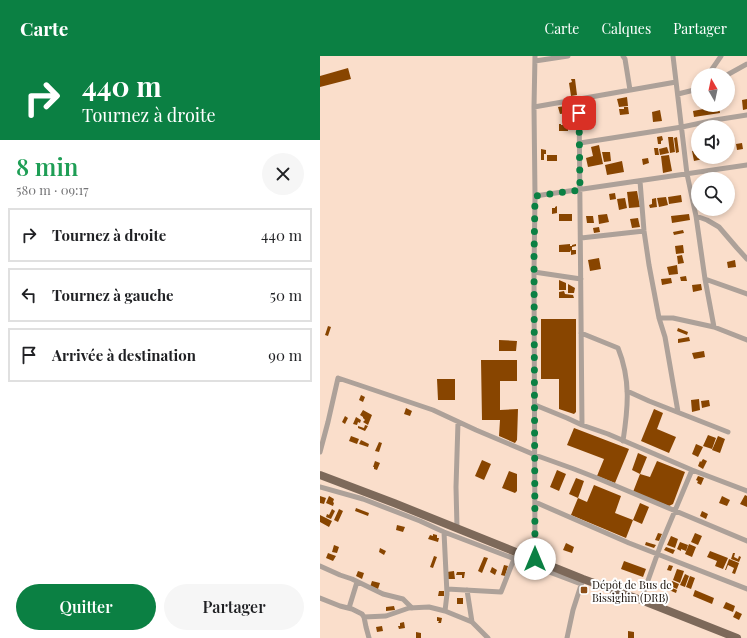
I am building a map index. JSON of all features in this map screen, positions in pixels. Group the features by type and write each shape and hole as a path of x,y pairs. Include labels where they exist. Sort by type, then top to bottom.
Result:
{"main road":[{"path":"320,475 535,559 585,581 641,600 737,638"}],"street":[{"path":"535,559 535,59 568,56"},
{"path":"623,56 625,59 630,90"},
{"path":"673,56 687,174 691,193"},
{"path":"713,68 721,56"},
{"path":"735,71 747,64"},
{"path":"534,107 676,82"},
{"path":"678,94 691,91"},
{"path":"579,99 582,425"},
{"path":"580,142 682,127 747,115"},
{"path":"535,196 747,165"},
{"path":"640,181 644,231 649,266 659,318 665,337 678,412"},
{"path":"714,327 704,279 696,216 719,227 747,259"},
{"path":"581,238 644,231"},
{"path":"534,272 581,279"},
{"path":"704,279 747,294"},
{"path":"659,318 673,318 714,327 747,340"},
{"path":"581,333 618,348 625,368 628,391 623,441"},
{"path":"320,452 323,432 338,378 433,410 535,455 574,469 747,541"},
{"path":"628,391 649,401 728,432"},
{"path":"535,405 692,470 747,491"},
{"path":"456,528 458,422"},
{"path":"641,600 674,511 692,470"},
{"path":"320,487 363,499 514,559 585,581 573,610 566,638"},
{"path":"535,502 630,543 747,589"},
{"path":"444,532 447,589 447,599 444,611"},
{"path":"447,589 502,592 514,559"},
{"path":"320,566 383,594 403,599 412,608"},
{"path":"349,608 357,582"},
{"path":"467,590 472,622"},
{"path":"320,598 360,613 364,617 369,638"},
{"path":"364,617 386,616 404,609 429,608 444,611 472,622 488,638"}],"building":[{"path":"348,68 351,79 320,87 320,76"},
{"path":"571,79 575,79 577,95 571,96 569,83 572,82"},
{"path":"627,97 628,106 619,107 617,99"},
{"path":"747,99 747,109 743,110 742,100"},
{"path":"566,106 568,113 560,114 558,107"},
{"path":"624,107 628,107 629,114 620,115 619,109 624,109"},
{"path":"660,110 662,121 653,122 652,112"},
{"path":"693,112 720,112 720,113 694,117"},
{"path":"559,124 568,125 568,131 559,131"},
{"path":"662,136 663,140 661,141 661,144 658,144 657,137"},
{"path":"668,137 673,137 675,152 670,153"},
{"path":"677,137 679,152 676,153 674,138"},
{"path":"742,143 743,149 737,150 736,144"},
{"path":"599,145 603,164 588,167 586,158 593,156 591,147"},
{"path":"667,147 669,153 660,155 659,149"},
{"path":"654,148 658,148 659,155 655,155"},
{"path":"541,149 546,150 544,160 541,160"},
{"path":"602,152 610,152 611,161 604,162"},
{"path":"547,155 557,155 557,161 547,161"},
{"path":"669,155 672,171 663,173 661,156"},
{"path":"648,158 649,163 643,165 642,159"},
{"path":"622,161 624,172 607,175 605,165"},
{"path":"637,191 640,207 629,208 627,192"},
{"path":"615,193 616,199 610,200 609,194"},
{"path":"681,195 682,202 669,204 668,197"},
{"path":"666,197 668,205 659,207 657,198"},
{"path":"625,198 627,208 619,210 617,199"},
{"path":"656,198 657,207 650,208 649,205 652,204 652,199"},
{"path":"557,206 557,213 552,214 552,208"},
{"path":"559,214 572,214 572,221 559,221"},
{"path":"607,214 609,222 599,224 598,215"},
{"path":"689,214 690,220 672,223 671,216"},
{"path":"586,216 593,216 594,223 587,223"},
{"path":"638,218 640,227 632,228 630,219"},
{"path":"599,227 600,232 594,233 593,228"},
{"path":"683,230 684,233 674,235 673,232"},
{"path":"570,244 570,246 572,246 576,244 576,246 572,247 572,250 576,250 576,254 571,255 571,250 570,252 559,252 559,245"},
{"path":"683,245 684,253 676,254 675,246"},
{"path":"682,255 684,263 678,264 677,256"},
{"path":"599,258 601,269 590,271 588,260"},
{"path":"735,260 736,267 728,268 727,262"},
{"path":"677,265 678,274 669,275 667,267"},
{"path":"686,276 687,281 681,281 680,277"},
{"path":"671,278 672,283 662,285 661,279"},
{"path":"559,280 566,283 566,290 559,290"},
{"path":"568,284 575,288 574,293 568,293"},
{"path":"701,284 702,290 693,292 692,285"},
{"path":"564,291 565,294 573,295 574,298 559,298 559,292"},
{"path":"541,319 576,319 576,412 574,414 559,409 559,379 541,379"},
{"path":"328,326 331,327 328,336 325,335"},
{"path":"678,328 688,332 687,335 677,331"},
{"path":"689,337 690,341 678,343 678,339"},
{"path":"499,340 517,341 516,351 499,351"},
{"path":"704,351 705,357 694,359 692,353"},
{"path":"481,360 517,360 517,381 500,381 500,410 518,409 517,440 515,443 499,436 500,420 482,420"},
{"path":"437,379 455,379 455,400 438,400"},
{"path":"361,395 365,397 363,402 359,400"},
{"path":"699,399 700,410 692,412 691,400"},
{"path":"709,400 710,406 702,408 701,401"},
{"path":"406,408 412,411 410,416 404,414"},
{"path":"654,409 663,413 657,429 676,437 669,453 641,441"},
{"path":"363,410 372,415 368,425 363,422 365,420 360,415"},
{"path":"345,416 348,418 345,424 342,422"},
{"path":"356,417 361,420 357,425 353,424"},
{"path":"365,425 368,426 365,431 358,428 358,426 364,428"},
{"path":"574,428 629,449 615,483 597,476 604,459 567,445"},
{"path":"708,435 716,438 712,449 703,446"},
{"path":"351,436 359,439 357,444 349,441"},
{"path":"718,436 725,439 720,453 712,450"},
{"path":"361,440 369,444 368,447 359,444"},
{"path":"379,442 382,443 379,452 375,451"},
{"path":"696,444 703,447 698,457 692,454"},
{"path":"638,453 647,457 640,474 632,470"},
{"path":"703,459 707,461 703,469 698,466 700,461 701,462"},
{"path":"482,460 491,464 484,480 475,476"},
{"path":"375,461 380,463 377,470 373,467"},
{"path":"657,461 685,472 673,504 669,506 633,492 640,474 650,477"},
{"path":"557,470 566,474 559,491 550,487"},
{"path":"509,471 517,474 517,491 515,493 502,488"},
{"path":"698,476 704,478 701,485 697,483 698,481 696,480"},
{"path":"576,478 584,481 578,498 569,494"},
{"path":"594,485 621,496 615,513 633,520 626,538 571,515 578,498 587,502"},
{"path":"745,495 747,496 747,507 740,504"},
{"path":"320,496 326,498 324,504 320,503"},
{"path":"329,496 334,499 333,506 326,503"},
{"path":"722,496 730,500 727,506 719,503"},
{"path":"640,503 649,507 642,524 633,520"},
{"path":"356,508 369,513 368,516 355,511"},
{"path":"332,509 335,511 331,519 326,517"},
{"path":"339,509 343,511 338,522 334,520"},
{"path":"702,511 708,514 706,519 700,516"},
{"path":"320,515 332,521 329,527 320,522"},
{"path":"397,525 405,527 403,532 396,530"},
{"path":"658,533 662,534 659,541 655,540"},
{"path":"695,533 702,536 698,545 691,542"},
{"path":"433,534 437,535 437,538 439,538 438,542 428,539 430,535 433,536"},
{"path":"671,536 678,539 675,548 667,545"},
{"path":"646,542 656,545 654,548 645,545"},
{"path":"680,542 688,545 686,551 677,549"},
{"path":"566,543 574,547 572,553 563,550"},
{"path":"689,544 696,547 692,557 685,554"},
{"path":"334,545 339,547 337,553 332,552"},
{"path":"666,547 675,550 673,554 664,550"},
{"path":"380,548 386,551 384,555 379,552"},
{"path":"710,551 728,558 723,569 715,566 717,561 707,557"},
{"path":"328,553 336,556 333,561 326,558"},
{"path":"733,553 735,553 734,557 738,559 739,556 741,557 739,562 731,559"},
{"path":"434,556 437,557 433,568 430,567"},
{"path":"484,557 488,558 482,573 478,571"},
{"path":"729,559 739,563 735,574 732,573 734,568 728,565 725,570"},
{"path":"624,561 646,569 643,577 621,569"},
{"path":"504,565 508,566 505,576 501,575"},
{"path":"669,565 673,566 671,571 667,570"},
{"path":"492,567 497,570 495,575 490,572"},
{"path":"677,569 684,571 680,583 673,580"},
{"path":"358,571 364,573 362,579 356,576"},
{"path":"454,571 455,579 448,579 447,572"},
{"path":"457,572 465,572 464,578 462,578 462,575 456,575"},
{"path":"685,574 689,576 685,587 680,585"},
{"path":"690,576 695,578 691,589 686,587"},
{"path":"372,581 380,583 378,589 370,587"},
{"path":"672,581 679,584 677,589 670,586"},
{"path":"670,587 677,590 676,593 669,590"},
{"path":"695,590 714,598 712,604 693,596"},
{"path":"439,591 444,591 444,596 438,596"},
{"path":"457,598 463,598 463,604 457,604"},
{"path":"726,602 735,606 733,612 723,608"},
{"path":"394,606 395,610 386,611 386,607"},
{"path":"736,611 742,614 739,620 733,617"},
{"path":"437,617 442,618 441,623 438,623 439,621 437,621"},
{"path":"404,622 405,628 399,629 398,626 400,626 400,623"},
{"path":"382,626 383,631 377,632 376,627"},
{"path":"628,631 634,632 634,638 628,638"},
{"path":"416,632 421,633 421,638 416,638"}],"place":[{"name":"Dépôt de Bus de Bissighin (DRB)","path":"584,590"}],"route":[{"path":"535,559 534,204 535,196 580,190 579,113"}]}
